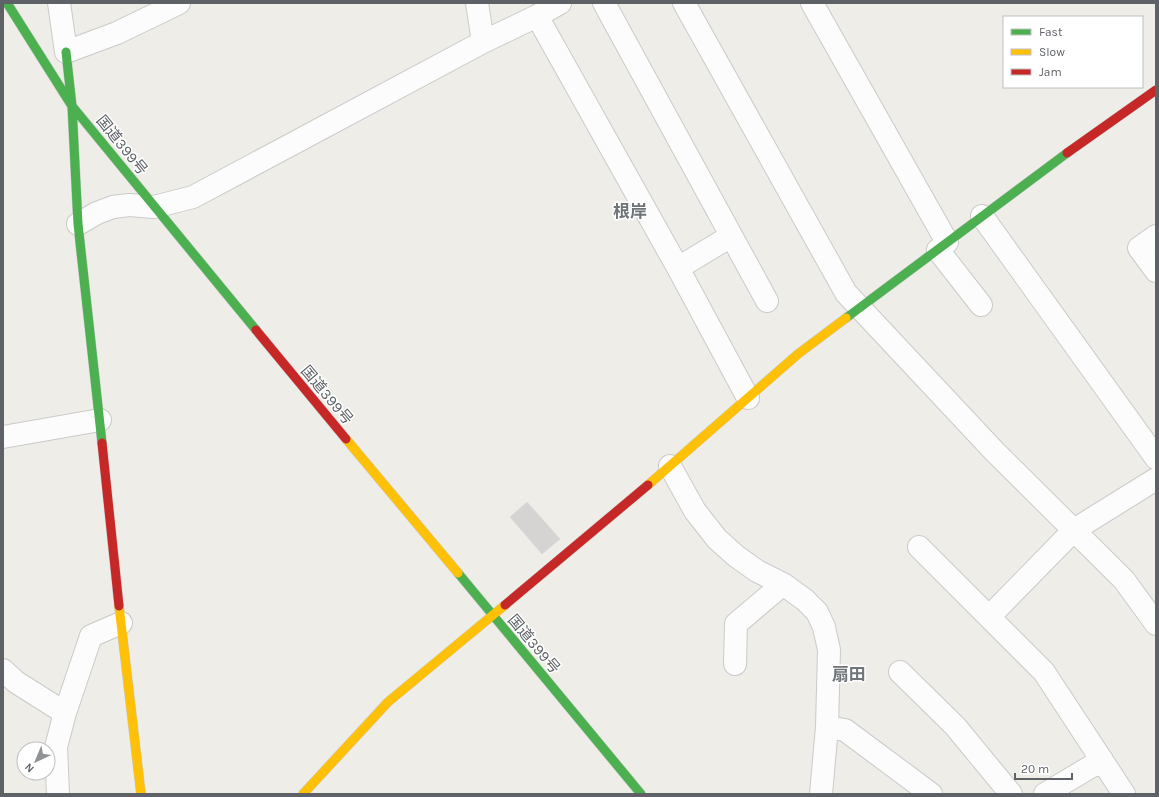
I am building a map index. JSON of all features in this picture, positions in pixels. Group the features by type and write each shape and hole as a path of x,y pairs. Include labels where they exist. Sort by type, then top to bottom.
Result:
{"main road":[{"name":"国道399号","path":"7,3 72,106 640,794"},
{"path":"66,52 72,106 78,224 141,794"},
{"path":"303,794 388,702 670,466 798,354 1081,142 1156,90"}],"street":[{"path":"60,3 66,52 117,33 179,3"},
{"path":"477,3 483,42"},
{"path":"78,224 97,213 113,207 129,205 154,207 193,198 483,42 537,16 560,3"},
{"path":"604,3 767,302"},
{"path":"684,3 846,293 995,452 1124,580 1156,624"},
{"path":"812,3 942,246 981,305"},
{"path":"537,16 678,268 748,398"},
{"path":"982,216 1156,458"},
{"path":"678,268 731,236"},
{"path":"1156,236 1139,248 1156,271"},
{"path":"3,437 100,420"},
{"path":"670,466 695,511 717,539 736,556 757,571 782,584 805,600 817,612 824,627 829,650 827,727 821,794"},
{"path":"989,617 1074,530 1156,479"},
{"path":"919,547 1044,672 1124,794"},
{"path":"734,664 736,624 782,584"},
{"path":"58,794 56,747 66,709 91,636 121,622"},
{"path":"3,670 16,682 65,713 66,709"},
{"path":"900,672 955,726 1011,794"},
{"path":"827,727 845,730 931,794"},
{"path":"1045,794 1102,760"}],"building":[{"path":"527,502 560,539 542,554 510,517"}],"traffic: fast":[{"path":"7,3 72,106 256,330"},
{"path":"66,52 72,106 78,224 102,443"},
{"path":"846,318 1067,153"},
{"path":"458,573 641,794"}],"traffic: slow":[{"path":"648,485 798,354 846,318"},
{"path":"346,439 458,573"},
{"path":"303,794 388,702 505,605"},
{"path":"119,606 141,794"}],"traffic: jam":[{"path":"1067,153 1156,90"},
{"path":"256,330 346,439"},
{"path":"102,443 119,606"},
{"path":"505,605 648,485"}],"district":[{"name":"根岸","path":"630,211"},
{"name":"扇田","path":"849,674"}]}
